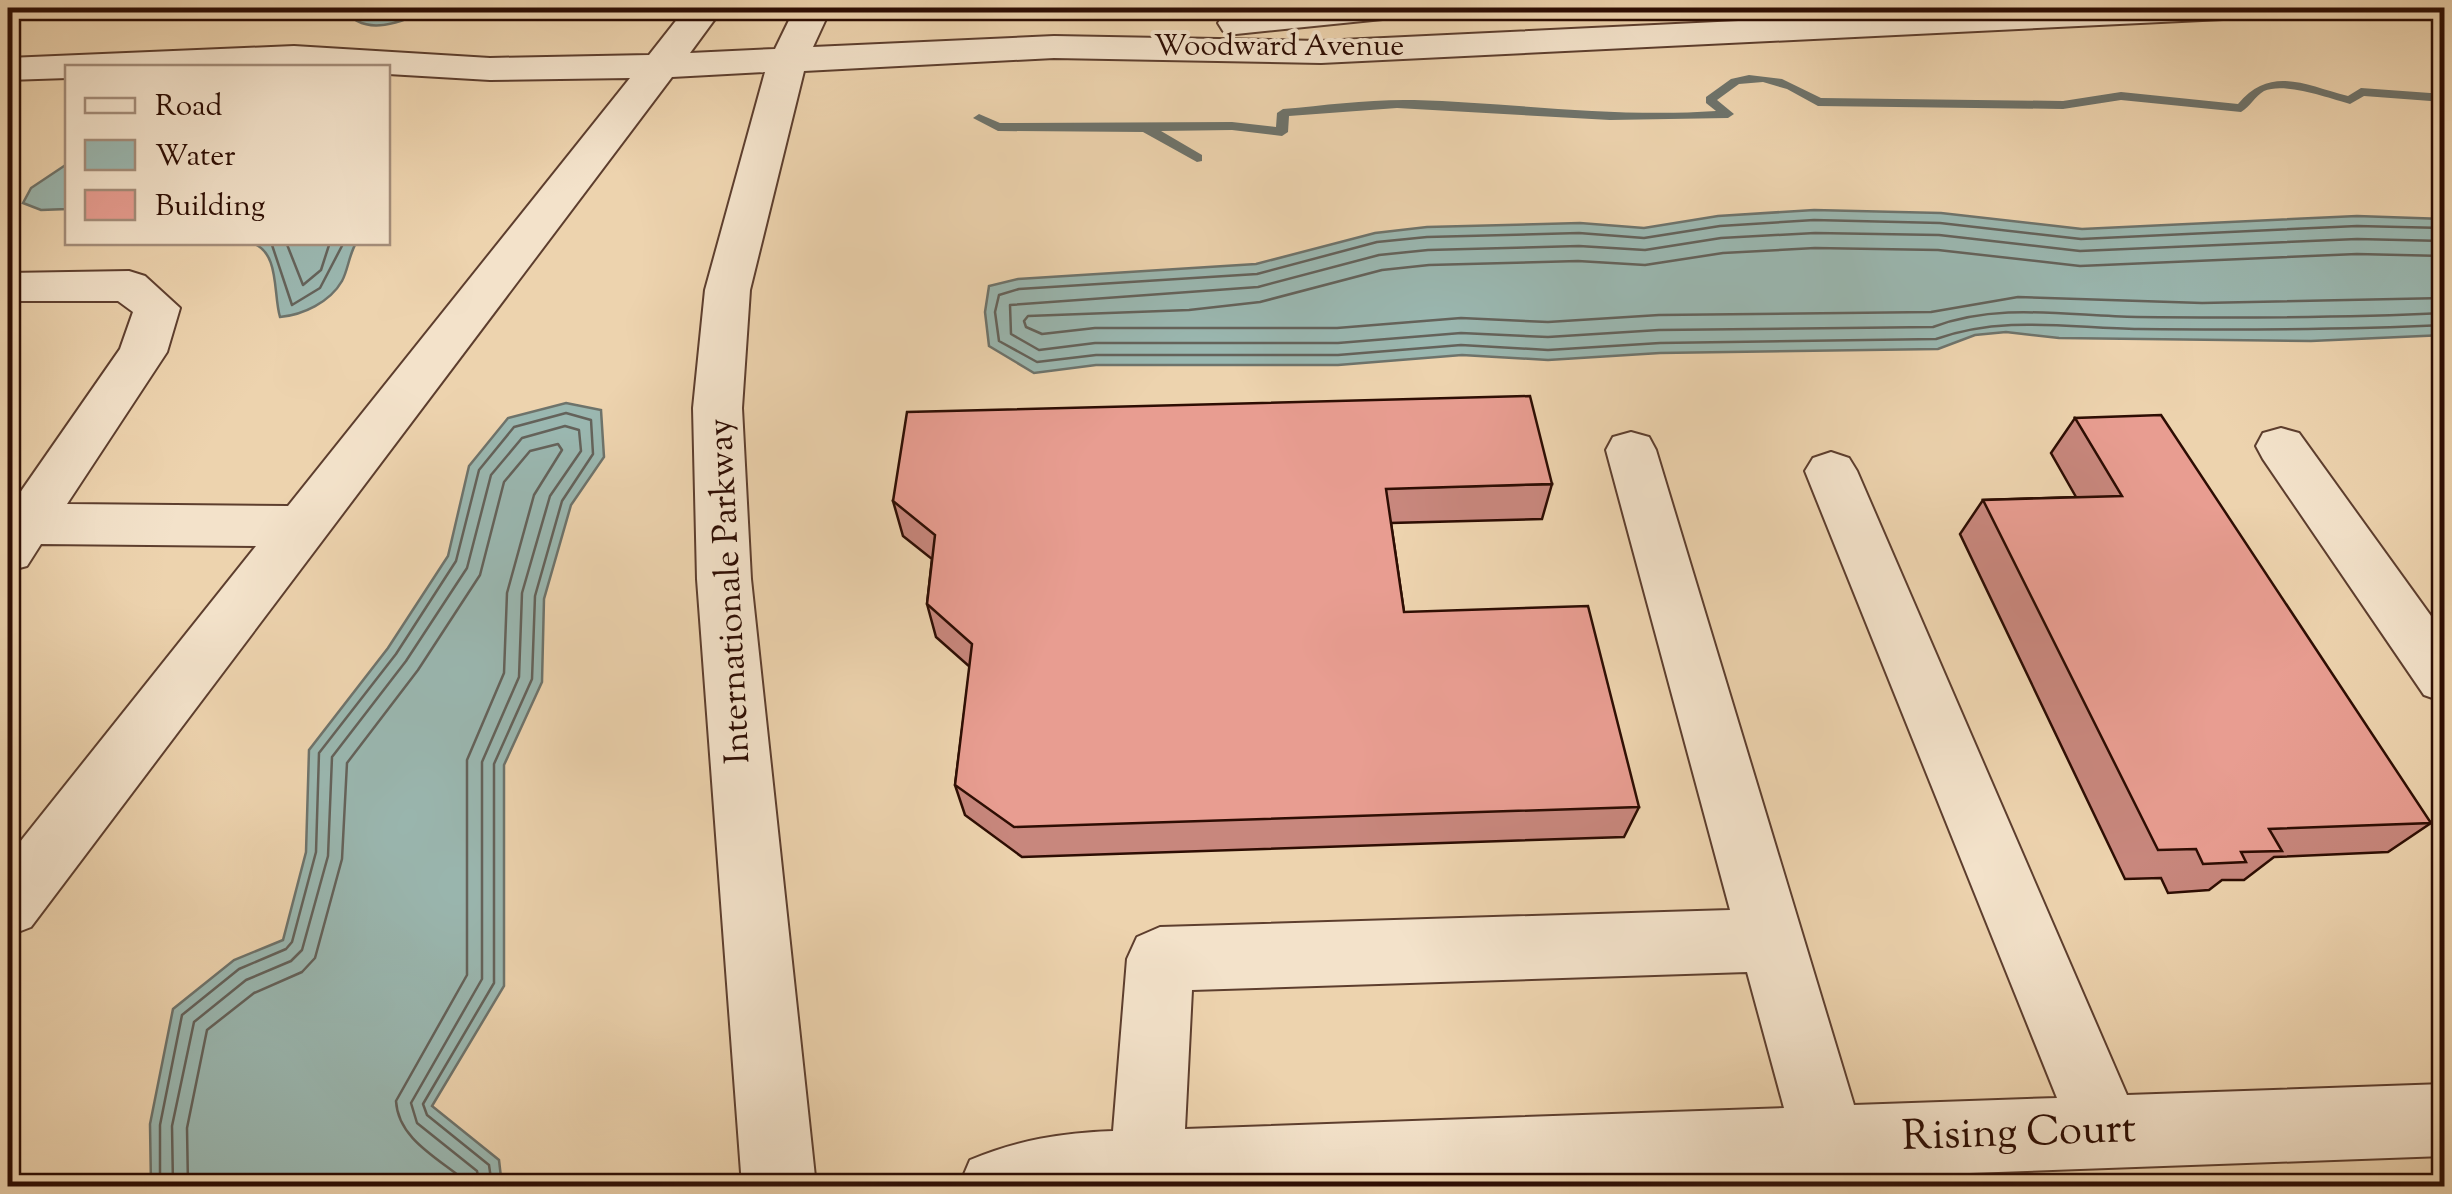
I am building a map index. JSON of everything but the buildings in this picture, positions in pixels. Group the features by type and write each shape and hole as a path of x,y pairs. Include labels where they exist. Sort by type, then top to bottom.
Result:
{"street":[{"path":"8,906 705,8"},
{"name":"Internationale Parkway","path":"779,1186 718,487 726,305 785,62 813,8"},
{"name":"Woodward Avenue","path":"1054,47 1331,10 1399,8"},
{"name":"Woodward Avenue","path":"490,70 785,62 1054,47 1320,52 2223,8"},
{"path":"103,65 294,57 490,70"},
{"path":"8,69 65,67"},
{"path":"390,80 490,70"},
{"path":"8,100 65,98"},
{"path":"8,287 129,286 156,308 143,352 16,538"},
{"path":"2281,446 2444,678"},
{"path":"1631,450 1829,1142"},
{"path":"1831,470 2107,1133"},
{"path":"16,538 304,526"},
{"path":"1145,1176 1160,959 1771,940"},
{"name":"Rising Court","path":"996,1186 1057,1170 1145,1176 1829,1142 2444,1120"}],"water":[{"path":"343,8 435,8 399,22 374,25 352,18"},
{"path":"65,165 65,209 41,210 23,203 31,188"},
{"path":"1814,210 1941,213 2082,229 2357,216 2444,219 2444,335 2311,341 2059,338 2006,332 1975,335 1938,349 1660,353 1548,360 1462,355 1338,365 1096,365 1034,373 989,346 985,312 989,286 1018,279 1256,264 1375,233 1427,227 1580,223 1644,228 1718,216"},
{"path":"256,245 355,245 342,281 330,295 307,310 280,317 271,264"},
{"path":"566,403 601,410 604,457 571,505 544,599 542,682 504,765 504,986 432,1106 499,1160 502,1186 151,1186 150,1124 173,1009 234,960 283,940 306,852 309,750 388,648 448,556 469,466 508,418"}],"waterway":[{"path":"1146,128 1232,126 1282,132 1283,113 1397,104 1610,116 1728,114 1710,100 1722,89 1749,78 1777,81 1818,102 2063,105 2121,96 2241,108 2256,90 2278,83 2350,100 2361,92 2444,98"},
{"path":"979,118 998,127 1146,128"},
{"path":"1146,128 1197,158"}]}
